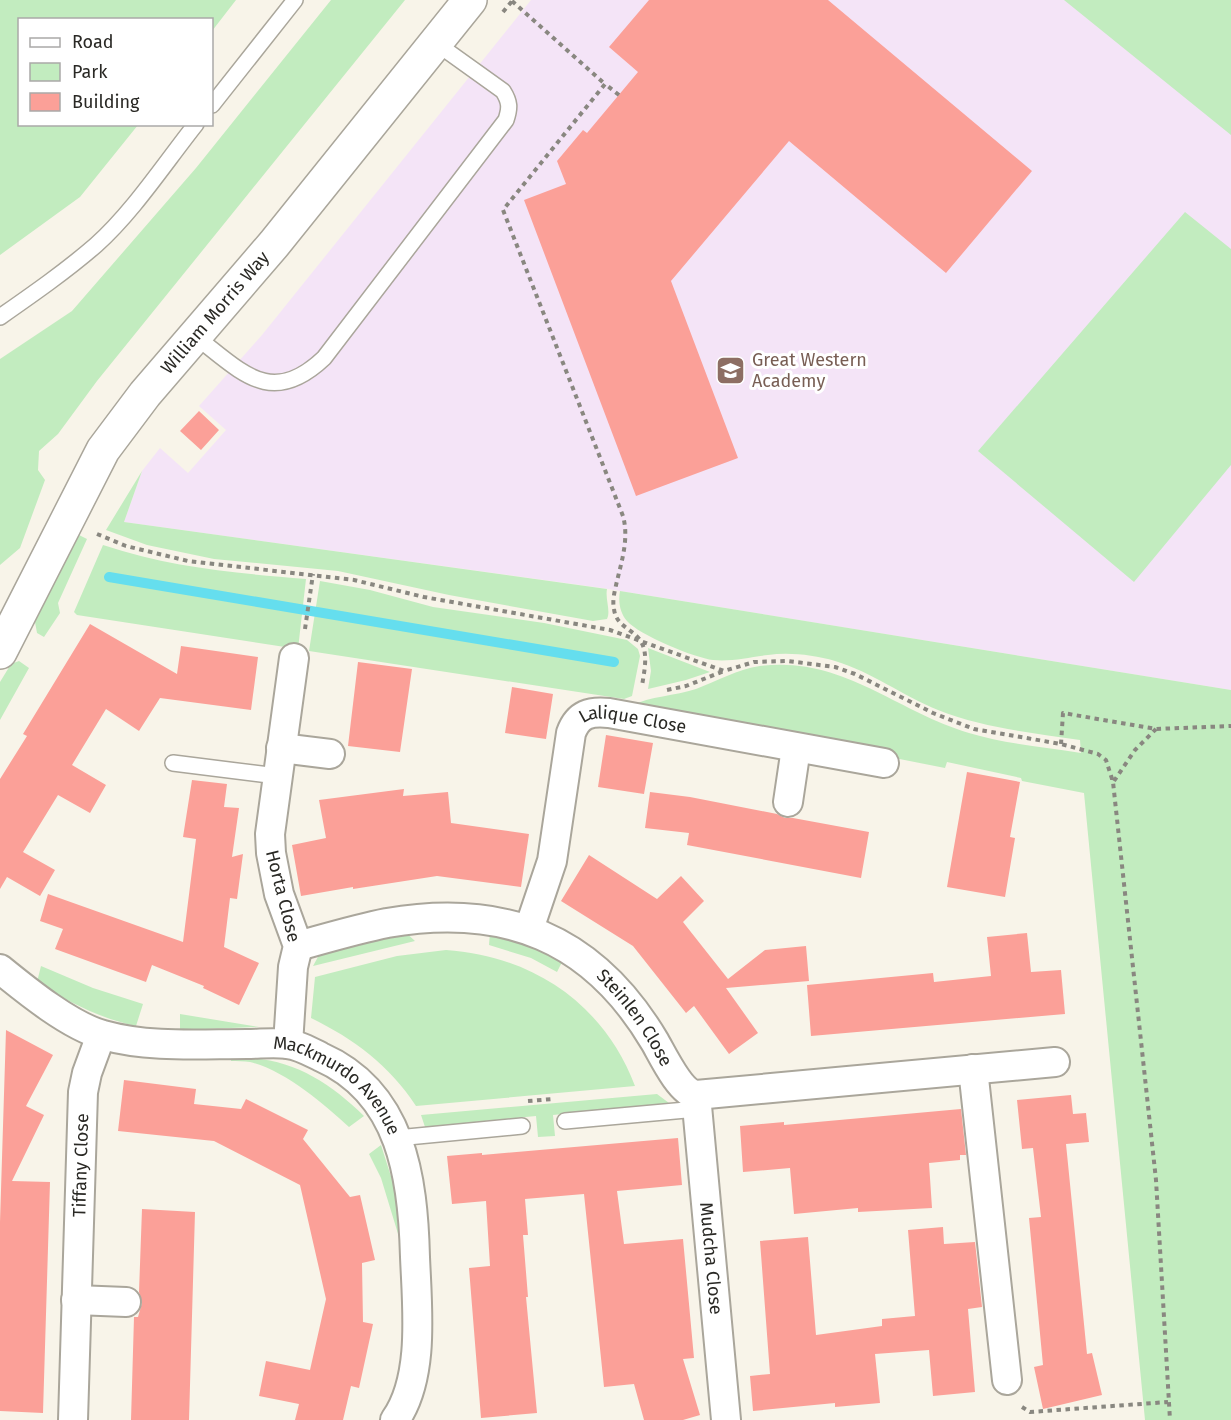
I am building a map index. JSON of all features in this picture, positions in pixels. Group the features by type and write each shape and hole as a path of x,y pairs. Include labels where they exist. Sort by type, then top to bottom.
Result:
{"street":[{"name":"William Morris Way","path":"0,652 103,450 145,394 274,243 470,0"},
{"name":"Horta Close","path":"288,1044 293,967 298,946 279,894 271,853 270,834 294,658"},
{"name":"Lalique Close","path":"529,929 552,861 571,733 579,718 596,711 884,763"},
{"path":"788,802 796,748"},
{"path":"279,762 330,754"},
{"name":"Steinlen Close","path":"298,946 375,926 424,918 464,917 529,929 576,954 609,980 629,1003 648,1030 679,1083 696,1102"},
{"name":"Mackmurdo Avenue","path":"0,969 39,1000 101,1035 152,1044 288,1044 335,1063 354,1075 380,1106 397,1138 413,1196 417,1327 414,1365 408,1397 394,1420"},
{"name":"Tiffany Close","path":"73,1420 83,1092 87,1073 101,1035"},
{"path":"696,1102 973,1069 1055,1062"},
{"path":"973,1069 1007,1380"},
{"name":"Mudcha Close","path":"696,1102 726,1420"},
{"path":"76,1300 126,1302"}],"lane":[{"path":"213,104 295,0"},
{"path":"195,336 254,379 267,383 282,383 297,378 309,372 324,358 506,120 510,109 503,91 436,43"},
{"path":"0,317 44,287 97,243 135,202 194,126"},
{"path":"173,763 279,762"},
{"path":"565,1121 696,1102"},
{"path":"397,1138 522,1126"}],"path":[{"path":"512,2 619,95"},
{"path":"605,84 503,210 623,516 626,527 624,553 613,598 614,609 618,622 641,641"},
{"path":"98,534 126,546 188,561 354,580 478,608 610,630 724,671"},
{"path":"306,624 313,574"},
{"path":"663,691 686,686 754,662 788,661 835,667 855,674 950,721 974,729 1061,744 1098,754 1106,760 1113,782 1156,1180 1170,1420"},
{"path":"1061,744 1064,713 1156,729 1231,726"},
{"path":"1113,782 1135,750 1156,729"},
{"path":"1007,1380 1020,1406 1030,1412 1169,1402"}],"shaded area":[{"name":"Great Western Academy","path":"531,0 1231,0 1231,690 602,588 124,522 142,471 160,448 188,473 226,430 199,406 262,335"}],"green space":[{"path":"0,0 236,0 213,30 213,18 18,18 18,126 137,126 80,197 0,255"},
{"path":"331,0 405,0 97,381 58,434 39,451 38,470 45,480 20,548 0,565 0,359 72,311 196,168"},
{"path":"1064,0 1231,0 1231,135"},
{"path":"1185,212 1231,249 1231,465 1134,582 978,451"},
{"path":"142,471 124,522 607,589 608,616 607,619 593,621 449,595 338,571 214,559 147,545 106,530"},
{"path":"79,535 87,539 58,603 60,613 44,637 37,633 35,622"},
{"path":"103,545 179,564 229,572 306,579 298,649 77,615 74,612"},
{"path":"320,581 370,590 433,607 544,623 627,640 638,649 640,656 632,696 624,699 309,651"},
{"path":"620,591 1231,690 1231,1420 1145,1420 1084,793 1022,781 1021,778 947,762 945,768 631,706 646,700 696,689 736,672 760,666 790,665 817,669 843,677 942,723 983,737 1081,753 1080,740 1008,729 955,716 925,704 862,671 827,659 784,654 713,660 694,655 633,627 621,611"},
{"path":"648,648 710,672 648,689 651,671"},
{"path":"19,661 29,668 0,720 0,682 11,664"},
{"path":"403,930 415,941 313,966 319,955"},
{"path":"490,932 539,949 562,962 557,972 531,958 489,945"},
{"path":"446,950 478,954 508,962 536,974 562,990 585,1009 605,1031 622,1057 635,1086 416,1106 406,1091 370,1055 342,1035 311,1018 315,977 397,956"},
{"path":"41,966 93,988 143,1004 136,1026 109,1019 84,1008 37,982"},
{"path":"180,1014 259,1027 180,1030"},
{"path":"231,1058 270,1061 304,1072 335,1091 364,1116 349,1127 316,1098 290,1080 263,1066 250,1062 231,1061"},
{"path":"657,1094 669,1103 553,1115 555,1136 538,1137 536,1116 425,1127 421,1115"},
{"path":"381,1145 395,1189 399,1237 381,1178 369,1154"}],"building":[{"path":"649,0 828,0 1032,171 946,273 789,141 671,281 738,458 636,496 524,200 566,184 557,161 583,130 587,133 638,72 609,47"},
{"path":"199,411 219,430 201,450 180,431"},
{"path":"90,624 177,674 181,646 258,657 251,710 160,698 139,731 106,709 72,765 106,785 90,813 58,795 23,852 55,870 40,896 7,877 0,889 0,779 27,736 23,734"},
{"path":"358,662 412,669 400,752 348,746"},
{"path":"512,687 553,694 546,739 505,733"},
{"path":"606,735 653,743 644,794 598,787"},
{"path":"967,772 1020,782 1010,837 1015,838 1005,897 947,887"},
{"path":"192,780 227,784 224,807 239,808 232,857 243,854 237,899 230,898 224,947 259,963 239,1005 203,988 204,986 152,965 146,982 55,949 63,929 40,921 48,894 183,942 196,839 183,837"},
{"path":"404,789 403,796 448,792 451,823 529,834 521,887 437,876 301,896 292,845 326,838 319,800"},
{"path":"650,792 690,797 777,814 785,818 869,832 861,878 687,845 689,833 645,828"},
{"path":"589,855 657,899 681,876 704,901 683,922 728,979 765,950 806,946 809,981 726,988 758,1033 729,1054 694,1006 686,1013 633,946 561,901"},
{"path":"1027,933 1031,972 1061,970 1065,1014 811,1036 807,985 933,973 934,982 991,976 987,937"},
{"path":"6,1030 53,1055 26,1106 44,1115 12,1181 50,1182 43,1413 0,1411 0,1222"},
{"path":"124,1080 196,1089 194,1104 241,1109 246,1099 308,1130 303,1139 350,1197 360,1195 375,1260 362,1263 363,1322 373,1324 359,1388 351,1386 343,1420 295,1420 299,1404 259,1396 266,1361 310,1370 326,1299 300,1185 214,1141 118,1131"},
{"path":"1071,1095 1073,1114 1086,1113 1089,1142 1066,1144 1087,1354 1092,1353 1102,1395 1043,1409 1034,1367 1043,1365 1029,1218 1041,1217 1033,1148 1022,1149 1017,1100"},
{"path":"961,1109 966,1155 960,1155 960,1160 929,1163 932,1208 858,1212 858,1208 794,1214 790,1168 743,1172 740,1126 784,1122 784,1125"},
{"path":"678,1138 682,1185 617,1191 624,1244 683,1239 694,1358 683,1359 700,1415 683,1420 644,1420 634,1384 604,1387 584,1194 525,1199 528,1235 523,1235 528,1297 526,1297 537,1413 481,1418 469,1268 490,1266 486,1201 452,1204 447,1156"},
{"path":"142,1209 195,1212 189,1420 131,1420 134,1317 138,1317 142,1303 139,1292"},
{"path":"943,1227 944,1244 975,1242 982,1307 968,1309 975,1392 933,1396 929,1350 875,1354 880,1403 835,1407 835,1403 753,1411 750,1376 770,1374 760,1241 808,1237 816,1335 882,1326 882,1319 915,1316 908,1230"}],"waterway":[{"path":"109,577 614,662"}],"place":[{"name":"Great Western Academy","path":"731,370"}]}
